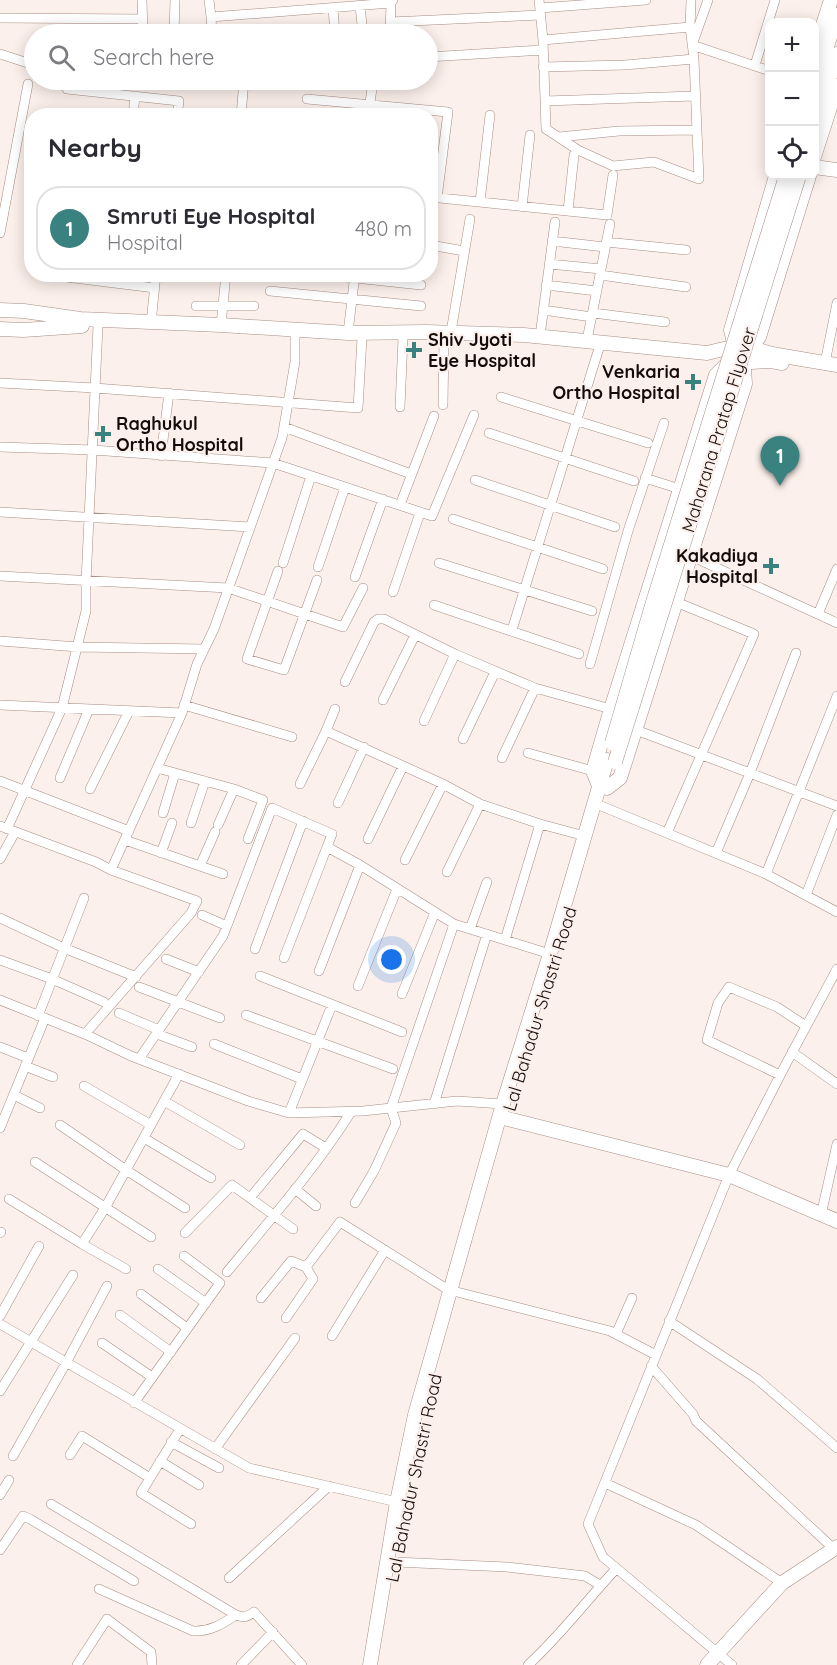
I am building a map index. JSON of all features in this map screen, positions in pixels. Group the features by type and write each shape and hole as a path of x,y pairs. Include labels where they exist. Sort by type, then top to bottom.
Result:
{"main road":[{"path":"819,37 831,0"},
{"path":"819,72 837,15"},
{"path":"814,126 837,54"},
{"path":"819,142 837,86"},
{"path":"819,168 837,170"},
{"path":"728,363 726,356 731,345 731,330 776,180"},
{"name":"Maharana Pratap Flyover","path":"611,761 653,602 785,180"},
{"name":"Maharana Pratap Flyover","path":"603,787 798,180"},
{"name":"Lal Bahadur Shastri Road","path":"378,1665 422,1416 503,1113 603,787 620,778 636,730 745,384 749,360 759,337 808,180"},
{"path":"0,310 24,311 98,326 362,338 447,335 707,352 744,342 749,360"},
{"path":"0,317 80,323 221,325 295,334 540,336 728,363 737,369 749,360 772,354 831,364"},
{"path":"0,323 28,320"},
{"path":"0,329 23,330 80,323"},
{"path":"749,360 771,361 837,372"},
{"path":"603,787 593,771 611,708 716,375 728,363"},
{"path":"598,804 585,836 503,1113 729,1175 837,1221"},
{"path":"370,1665 397,1502 415,1415 454,1292"},
{"path":"707,1665 782,1583 836,1548"}],"street":[{"path":"142,0 143,24"},
{"path":"174,24 175,0"},
{"path":"210,0 211,24"},
{"path":"293,0 295,11"},
{"path":"211,17 392,2 390,22 645,0"},
{"path":"540,8 546,129 578,150 613,166 654,162 699,179 694,59 690,27 691,0"},
{"path":"692,45 708,0"},
{"path":"755,65 775,0"},
{"path":"360,6 362,24"},
{"path":"333,8 334,24"},
{"path":"0,18 143,19"},
{"path":"543,40 690,27"},
{"path":"692,45 765,69"},
{"path":"438,56 543,50"},
{"path":"0,54 24,62"},
{"path":"543,67 694,59"},
{"path":"0,233 26,90"},
{"path":"84,90 179,101 178,108"},
{"path":"242,108 243,90"},
{"path":"369,108 372,90"},
{"path":"134,108 135,96"},
{"path":"545,101 695,96"},
{"path":"307,99 353,108"},
{"path":"438,178 450,101"},
{"path":"438,112 448,112"},
{"path":"480,202 490,115"},
{"path":"558,138 619,131 697,130"},
{"path":"522,207 530,135"},
{"path":"568,211 574,155"},
{"path":"438,158 442,159"},
{"path":"438,197 607,215 613,175"},
{"path":"443,405 447,335 470,219"},
{"path":"540,336 555,222"},
{"path":"512,630 577,421 593,344 592,315 610,224"},
{"path":"552,241 686,250"},
{"path":"438,246 464,251"},
{"path":"549,264 686,287"},
{"path":"107,282 155,288"},
{"path":"151,323 155,282"},
{"path":"221,325 225,282"},
{"path":"348,333 353,282"},
{"path":"399,282 421,285"},
{"path":"546,285 597,291"},
{"path":"270,291 421,306"},
{"path":"831,364 837,303"},
{"path":"196,306 254,306"},
{"path":"543,310 665,322"},
{"path":"0,859 7,829 62,708 86,611 98,326"},
{"path":"111,870 183,709 273,462 284,427 296,362 295,334"},
{"path":"0,383 358,408 362,338"},
{"path":"400,407 403,338"},
{"path":"161,456 169,393"},
{"path":"501,397 648,443"},
{"path":"0,447 93,450 273,462 432,516 474,415"},
{"path":"400,505 434,416"},
{"path":"590,664 645,478 664,423"},
{"path":"284,427 411,474"},
{"path":"489,433 634,481"},
{"path":"310,476 247,659 284,670 317,580"},
{"path":"645,478 680,489"},
{"path":"475,480 615,527"},
{"path":"318,567 345,487"},
{"path":"355,577 383,500"},
{"path":"0,512 250,526"},
{"path":"393,592 420,513"},
{"path":"453,519 603,569"},
{"path":"691,556 837,623"},
{"path":"439,563 592,610"},
{"path":"818,614 837,569"},
{"path":"0,576 228,588 343,627 363,588"},
{"path":"667,833 754,634 676,602"},
{"path":"434,604 579,654"},
{"path":"345,682 374,622 384,619 455,654 535,688 611,708"},
{"path":"383,700 415,635"},
{"path":"0,641 78,647 204,649"},
{"path":"716,853 750,773 796,653"},
{"path":"424,721 455,654"},
{"path":"463,739 495,672"},
{"path":"502,758 535,688"},
{"path":"766,874 837,696"},
{"path":"0,705 129,711 183,709 292,737"},
{"path":"60,778 89,709"},
{"path":"300,784 335,709"},
{"path":"90,789 129,711"},
{"path":"326,730 443,784 480,804 585,836"},
{"path":"636,730 837,806"},
{"path":"338,803 364,747"},
{"path":"528,753 593,771"},
{"path":"368,839 403,766"},
{"path":"157,768 234,789 263,800 248,839"},
{"path":"163,813 175,773"},
{"path":"0,781 25,790 161,853 223,874"},
{"path":"191,823 205,781"},
{"path":"405,860 443,784"},
{"path":"201,866 234,789"},
{"path":"447,872 480,804"},
{"path":"598,804 766,874 837,912"},
{"path":"139,1059 223,936 272,808 332,834 284,958"},
{"path":"806,895 837,815"},
{"path":"255,949 303,821"},
{"path":"161,853 172,823"},
{"path":"505,940 540,824"},
{"path":"7,829 197,901 191,913 85,1034"},
{"path":"327,847 454,924 550,954"},
{"path":"319,971 360,865"},
{"path":"470,929 487,882"},
{"path":"358,986 397,889"},
{"path":"1,1124 27,1062 52,980 84,898"},
{"path":"402,994 435,912"},
{"path":"202,915 227,926"},
{"path":"0,918 64,948 136,977"},
{"path":"355,1203 374,1171 396,1123 391,1108 454,924"},
{"path":"434,1104 487,934"},
{"path":"166,959 199,972"},
{"path":"0,960 104,1002"},
{"path":"732,1665 603,1557 588,1524 729,1175 837,969"},
{"path":"260,976 402,1032"},
{"path":"139,987 220,1017"},
{"path":"780,1075 707,1040 718,1004 729,987 777,1006 806,1026"},
{"path":"0,1000 85,1034 139,1059 248,1101 289,1113 351,1112 457,1101 503,1113"},
{"path":"289,1113 332,1005"},
{"path":"119,1013 192,1047"},
{"path":"246,1015 393,1069"},
{"path":"214,1044 302,1079"},
{"path":"0,1047 53,1077"},
{"path":"792,1052 837,1084"},
{"path":"82,1244 105,1208 179,1074"},
{"path":"84,1086 151,1125"},
{"path":"14,1095 40,1108"},
{"path":"164,1101 240,1145"},
{"path":"227,1272 275,1215 351,1112"},
{"path":"60,1125 185,1208"},
{"path":"250,1198 303,1134 326,1148"},
{"path":"144,1138 211,1178"},
{"path":"821,1215 837,1144"},
{"path":"35,1162 151,1237"},
{"path":"185,1233 232,1185 293,1229"},
{"path":"295,1189 316,1206"},
{"path":"9,1199 126,1269"},
{"path":"306,1267 340,1222 454,1292 616,1334 656,1355"},
{"path":"0,1316 39,1246"},
{"path":"332,1336 385,1250"},
{"path":"134,1403 220,1283 184,1256"},
{"path":"261,1298 291,1261 306,1267 313,1280 286,1318"},
{"path":"158,1269 206,1303"},
{"path":"0,1391 73,1275"},
{"path":"13,1456 107,1286"},
{"path":"141,1294 187,1328"},
{"path":"616,1334 632,1298"},
{"path":"120,1315 171,1352"},
{"path":"669,1321 757,1379 837,1448"},
{"path":"0,1324 249,1468 397,1502"},
{"path":"214,1449 296,1338"},
{"path":"102,1343 152,1377"},
{"path":"651,1366 693,1414 696,1421 836,1548"},
{"path":"180,1429 141,1493 191,1524"},
{"path":"70,1455 82,1436 150,1478"},
{"path":"171,1442 219,1468"},
{"path":"160,1461 199,1485"},
{"path":"0,1495 9,1480"},
{"path":"604,1483 696,1525 782,1583"},
{"path":"229,1578 329,1486"},
{"path":"51,1504 236,1615 248,1617 254,1612 302,1665"},
{"path":"0,1550 23,1516 134,1581"},
{"path":"395,1562 540,1570 585,1576 600,1586"},
{"path":"528,1665 558,1636 616,1569"},
{"path":"99,1589 193,1631 203,1632 236,1615"},
{"path":"77,1665 107,1619 151,1652 152,1665"},
{"path":"241,1665 273,1632"}],"place":[{"name":"Shiv Jyoti Eye Hospital","path":"414,350"},
{"name":"Venkaria Ortho Hospital","path":"693,382"},
{"name":"Raghukul Ortho Hospital","path":"103,434"},
{"name":"Smruti Eye Hospital","path":"780,486"},
{"name":"Kakadiya Hospital","path":"771,566"}]}
